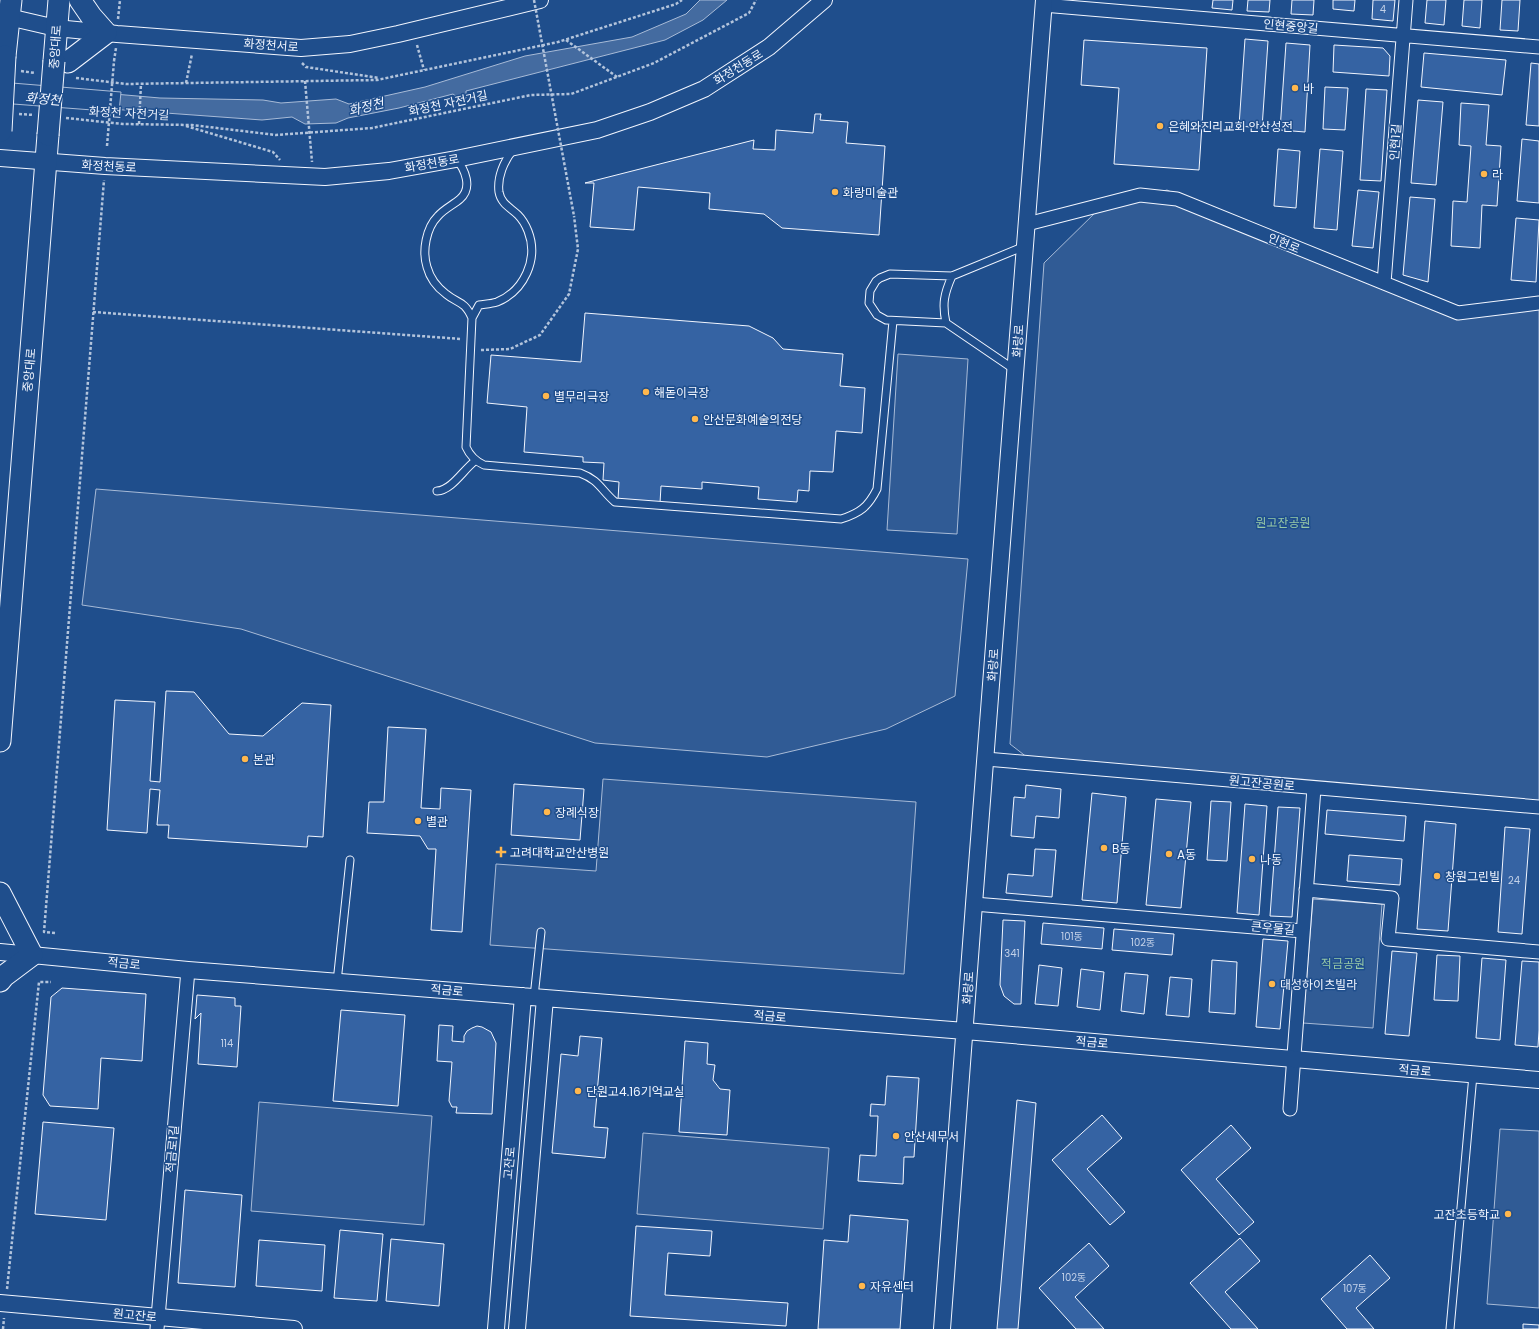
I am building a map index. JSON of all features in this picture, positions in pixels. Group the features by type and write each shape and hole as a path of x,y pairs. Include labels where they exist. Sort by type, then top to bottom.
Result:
{"main road":[{"name":"중앙대로","path":"0,741 48,135 57,71 56,28 59,0"},
{"path":"57,71 106,33 91,16 80,0"},
{"path":"0,143 0,131 10,64 6,11"},
{"path":"0,893 32,955 4,976 0,981"}],"street":[{"name":"화정천서로","path":"6,11 56,28 301,48 350,44 413,31 540,0"},
{"name":"화정천동로","path":"0,158 105,166 325,177 389,171 456,159 597,130 650,112 704,89 769,47 824,0"},
{"name":"인현1길","path":"1384,283 1406,0"},
{"name":"인현중앙길","path":"1044,3 1539,47"},
{"name":"화랑로","path":"942,1329 1044,3"},
{"name":"인현로","path":"1027,224 1140,195 1177,199 1458,313 1539,303"},
{"name":"원고잔공원로","path":"986,760 1539,807"},
{"name":"큰우물길","path":"974,904 1303,931 1314,788"},
{"path":"1306,890 1392,898 1388,939 1539,952"},
{"path":"1290,1109 1303,931"},
{"name":"적금로","path":"0,952 188,970 965,1031 1539,1080"},
{"name":"적금로1길","path":"158,1323 188,970"},
{"name":"고잔로","path":"496,1329 534,997"},
{"name":"고잔로","path":"517,1329 534,997"},
{"name":"원고잔로","path":"3,1304 158,1323 294,1329"}],"lane":[{"path":"515,146 507,157 503,166 499,193 504,204 518,216 528,231 532,249 530,266 523,282 511,294 496,302 479,305 472,318 466,447 469,454 475,461 484,465 580,474 595,480 606,494 615,502 841,519 854,515 872,500 877,490 893,321"},
{"path":"456,159 462,166 466,177 466,190 461,199 437,216 428,232 424,250 427,267 434,283 447,295 462,303 468,309 472,318"},
{"path":"1016,370 946,323 886,320 877,315 869,303 872,286 880,278 890,274 952,276 1025,246"},
{"path":"946,323 943,308 946,290 952,276"},
{"path":"437,491 443,490 450,486 466,467 475,461"},
{"path":"337,982 350,860"},
{"path":"534,997 541,932"},
{"path":"1450,1329 1473,1075"}],"path":[{"path":"470,350 510,349 540,335 569,294 578,249 574,216 534,0"},
{"path":"10,64 126,84 381,79 566,39 676,4 682,0"},
{"name":"화정천 자전거길","path":"61,118 123,124 182,124 276,135 372,128 531,95 570,94 654,63 749,13 756,0"},
{"path":"413,31 424,70"},
{"path":"566,39 617,77"},
{"path":"186,83 195,40"},
{"path":"286,47 306,67 381,79"},
{"path":"55,933 44,932 114,62"},
{"path":"305,81 310,132 312,176"},
{"path":"139,124 141,84"},
{"path":"15,113 38,116"},
{"path":"182,124 273,152 296,176"},
{"path":"93,312 471,340"},
{"path":"3,1329 3,1304 39,982 51,982"}],"shaded area":[{"name":"원고잔공원","path":"1167,190 1200,206 1455,307 1539,297 1539,802 1028,758 1010,744 1044,263 1099,209"},
{"path":"898,354 968,359 957,534 887,530"},
{"path":"96,489 968,559 955,696 886,729 767,757 595,743 241,629 82,605"},
{"path":"603,779 916,802 904,974 490,945 496,864 596,871"},
{"name":"적금공원","path":"1313,899 1382,904 1373,1028 1303,1023"},
{"path":"259,1102 432,1116 424,1225 251,1211"},
{"path":"1500,1129 1539,1131 1539,1308 1487,1304"},
{"path":"643,1133 829,1148 823,1229 637,1214"}],"water":[{"name":"화정천","path":"700,0 727,0 703,20 665,40 466,91 466,98 461,100 453,94 399,108 348,118 336,123 305,124 292,117 262,120 0,101 0,84 160,98 263,100 281,103 336,99 349,104 425,87 525,56 632,37 686,14"}],"pier":[{"path":"0,82 121,92 119,112 0,103"}],"building":[{"path":"1213,0 1233,0 1232,10 1212,8"},
{"path":"1248,0 1270,0 1269,12 1247,11"},
{"path":"1292,0 1314,0 1313,15 1291,14"},
{"path":"1333,0 1355,0 1354,11 1333,9"},
{"path":"1373,0 1395,0 1393,21 1372,19"},
{"path":"1427,0 1446,0 1444,25 1425,23"},
{"path":"1464,0 1482,0 1480,28 1462,26"},
{"path":"1502,0 1520,0 1518,31 1500,30"},
{"path":"1245,39 1268,41 1262,128 1239,126"},
{"name":"은혜와진리교회 안산성전","path":"1084,40 1207,48 1199,170 1114,164 1119,88 1081,85"},
{"name":"바","path":"1286,43 1310,45 1305,132 1280,130"},
{"path":"1334,45 1383,48 1390,56 1389,76 1333,72"},
{"path":"1424,53 1506,60 1502,95 1421,87"},
{"path":"1531,63 1539,64 1539,126 1526,125"},
{"path":"1325,87 1348,88 1345,130 1323,129"},
{"path":"1366,89 1387,90 1381,181 1360,180"},
{"path":"1418,100 1443,102 1436,185 1411,183"},
{"name":"라","path":"1461,103 1489,105 1486,145 1501,146 1497,206 1482,205 1480,248 1451,246 1453,201 1467,202 1471,146 1459,145"},
{"path":"815,114 821,114 820,120 848,122 846,143 885,146 879,235 782,228 764,214 709,209 710,193 638,187 634,230 590,227 594,183 585,183 754,140 753,149 775,150 776,130 813,133"},
{"path":"1522,139 1539,141 1539,203 1517,201"},
{"path":"1278,149 1300,151 1296,208 1274,206"},
{"path":"1320,149 1343,151 1337,230 1314,228"},
{"path":"1358,190 1379,192 1373,248 1352,246"},
{"path":"1410,197 1435,199 1428,282 1403,275"},
{"path":"1516,218 1539,220 1536,282 1511,280"},
{"name":"안산문화예술의전당","path":"585,313 749,326 773,338 783,349 843,354 840,386 865,388 862,433 836,431 833,472 810,471 809,491 798,490 797,502 758,499 759,487 702,482 702,489 661,486 660,503 618,500 619,482 603,480 604,463 583,462 583,457 524,452 527,407 487,403 491,355 581,362"},
{"name":"본관","path":"166,691 194,692 229,734 263,736 302,703 331,705 323,837 308,836 307,847 168,838 169,825 157,825 160,790 150,789 147,833 107,830 115,700 155,702 150,781 160,782"},
{"name":"별관","path":"388,727 426,729 421,808 440,809 441,788 471,790 462,932 431,930 436,849 428,849 420,836 367,833 369,802 384,802"},
{"name":"장례식장","path":"514,784 584,789 580,840 511,835"},
{"path":"1026,785 1061,789 1059,818 1036,816 1034,838 1011,836 1014,797 1025,798"},
{"name":"B동","path":"1092,793 1126,797 1117,903 1082,900"},
{"name":"A동","path":"1156,799 1191,802 1181,908 1146,905"},
{"path":"1211,801 1231,802 1227,861 1207,860"},
{"name":"나동","path":"1245,804 1267,806 1259,915 1237,913"},
{"path":"1278,807 1300,808 1292,917 1270,916"},
{"path":"1327,810 1406,816 1404,841 1325,834"},
{"name":"창원그린빌","path":"1425,821 1456,824 1448,931 1417,929"},
{"path":"1505,827 1530,829 1522,934 1498,932"},
{"path":"1035,849 1056,850 1052,897 1006,893 1008,874 1033,876"},
{"path":"1349,855 1402,859 1400,885 1347,881"},
{"path":"1003,920 1025,921 1021,1004 1014,1004 1004,996 1000,985"},
{"path":"1043,923 1104,928 1102,949 1041,944"},
{"path":"1114,929 1174,934 1172,955 1112,950"},
{"name":"대성하이츠빌라","path":"1263,939 1288,941 1280,1029 1256,1027"},
{"path":"1392,951 1417,953 1409,1036 1385,1034"},
{"path":"1437,955 1460,956 1458,1001 1434,1000"},
{"path":"1482,958 1506,960 1500,1040 1476,1038"},
{"path":"1212,960 1237,962 1235,1014 1209,1012"},
{"path":"1522,961 1539,962 1538,1047 1515,1045"},
{"path":"1039,965 1062,968 1058,1006 1035,1004"},
{"path":"1081,969 1104,972 1100,1010 1077,1007"},
{"path":"1125,973 1148,975 1144,1014 1121,1011"},
{"path":"1170,977 1192,979 1189,1017 1166,1015"},
{"path":"62,988 146,994 142,1061 101,1058 98,1109 50,1106 43,1095 51,997"},
{"path":"197,995 235,998 235,1006 241,1006 237,1067 198,1064 201,1013 195,1019"},
{"path":"341,1010 405,1015 398,1106 333,1101"},
{"path":"439,1025 453,1026 452,1041 464,1042 464,1036 467,1031 477,1026 491,1032 496,1043 492,1114 456,1113 457,1107 452,1107 449,1101 452,1062 437,1061"},
{"name":"단원고4.16기억교실","path":"580,1036 602,1038 594,1127 608,1128 605,1158 552,1153 561,1054 578,1056"},
{"path":"685,1041 708,1043 707,1064 715,1065 713,1080 720,1089 730,1090 727,1135 679,1132"},
{"name":"안산세무서","path":"887,1076 919,1078 914,1157 904,1157 903,1184 858,1181 860,1155 876,1156 878,1116 870,1116 871,1104 885,1105"},
{"path":"1017,1100 1036,1103 1018,1329 997,1329"},
{"path":"1102,1115 1122,1138 1087,1169 1125,1212 1110,1225 1052,1160"},
{"path":"43,1122 114,1128 106,1220 35,1214"},
{"path":"1231,1125 1251,1148 1216,1179 1254,1222 1239,1235 1181,1170"},
{"path":"185,1190 242,1195 235,1287 178,1283"},
{"name":"자유센터","path":"850,1215 908,1220 900,1329 818,1329 824,1240 848,1242"},
{"path":"636,1226 712,1231 710,1256 668,1253 665,1295 788,1303 786,1326 630,1316"},
{"path":"340,1230 383,1234 377,1301 334,1298"},
{"path":"1240,1238 1260,1261 1225,1292 1258,1329 1231,1329 1190,1283"},
{"path":"391,1239 444,1244 439,1306 386,1301"},
{"path":"259,1240 325,1245 322,1291 256,1286"},
{"path":"1089,1243 1109,1266 1075,1297 1104,1329 1076,1329 1039,1288"},
{"path":"1370,1255 1390,1278 1356,1308 1374,1329 1347,1329 1321,1299"},
{"path":"1523,1324 1539,1325 1539,1329 1523,1329"}],"place":[{"name":"바","path":"1295,88"},
{"name":"은혜와진리교회 안산성전","path":"1160,126"},
{"name":"라","path":"1484,174"},
{"name":"화랑미술관","path":"835,192"},
{"name":"해돋이극장","path":"646,392"},
{"name":"별무리극장","path":"546,396"},
{"name":"안산문화예술의전당","path":"695,419"},
{"name":"본관","path":"245,759"},
{"name":"장례식장","path":"547,812"},
{"name":"별관","path":"418,821"},
{"name":"B동","path":"1104,848"},
{"name":"고려대학교안산병원","path":"501,852"},
{"name":"A동","path":"1169,854"},
{"name":"나동","path":"1252,859"},
{"name":"창원그린빌","path":"1437,876"},
{"name":"대성하이츠빌라","path":"1272,984"},
{"name":"단원고4.16기억교실","path":"578,1091"},
{"name":"안산세무서","path":"896,1136"},
{"name":"고잔초등학교","path":"1508,1214"},
{"name":"자유센터","path":"862,1286"}]}
